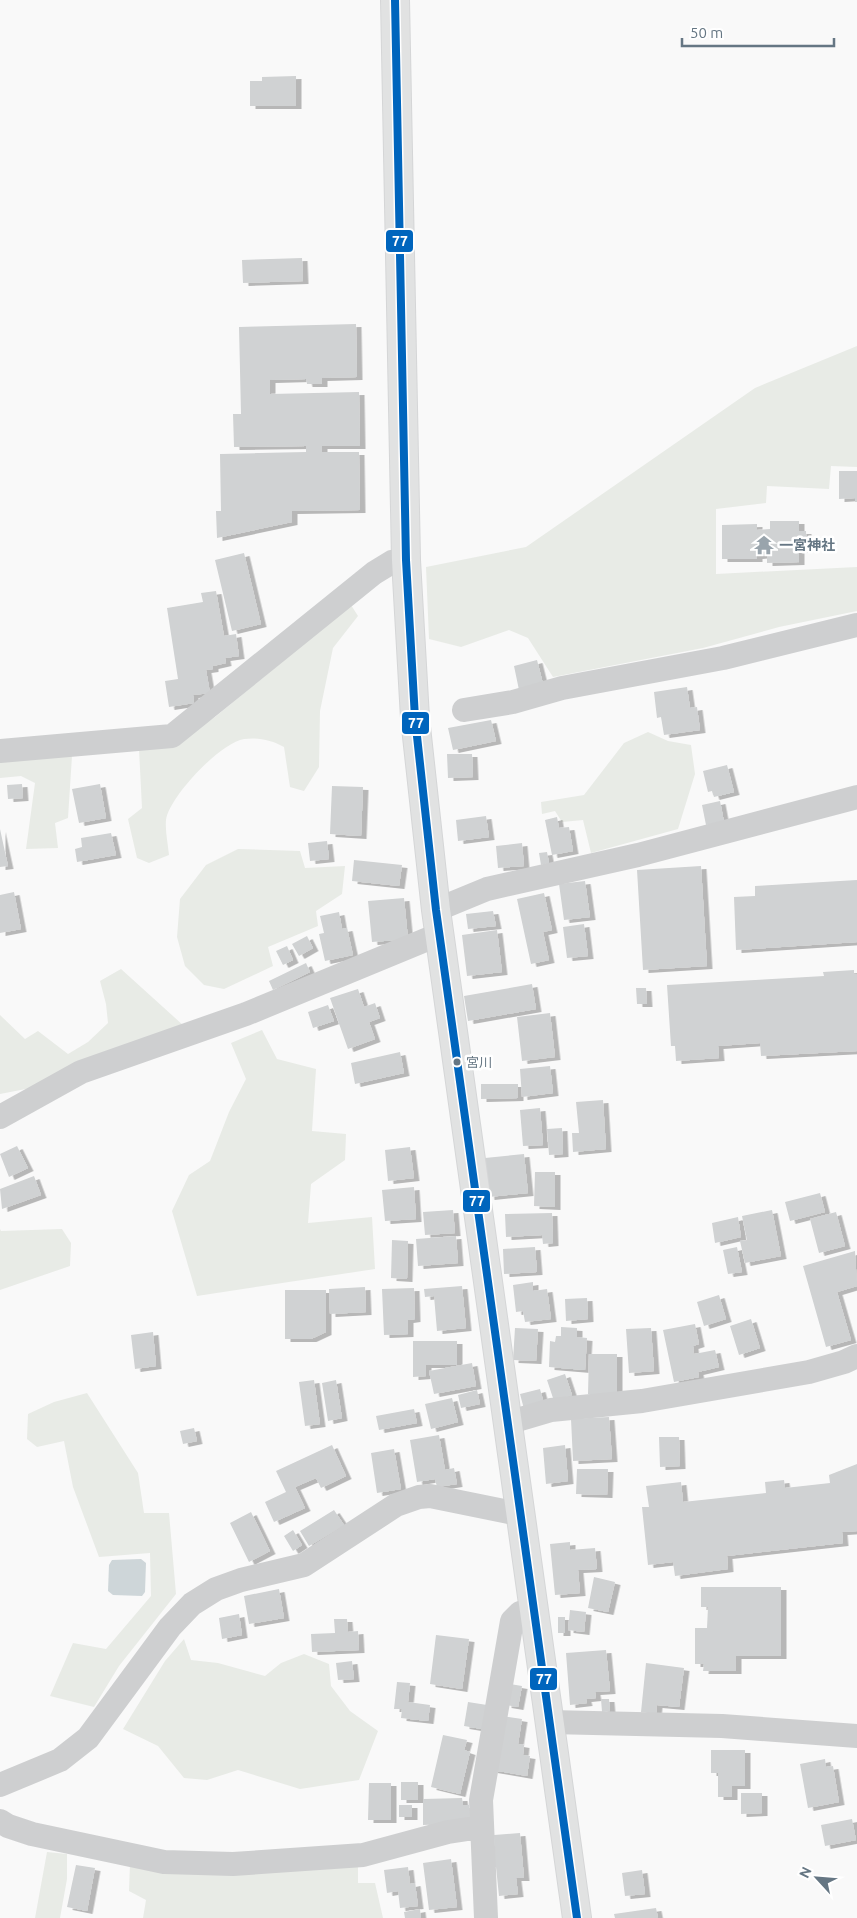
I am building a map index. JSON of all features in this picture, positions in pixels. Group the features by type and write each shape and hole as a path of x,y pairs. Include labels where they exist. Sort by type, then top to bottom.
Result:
{"main road":[{"path":"395,0 406,560 416,718 438,922 506,1423 577,1918"}],"street":[{"path":"0,751 172,736 374,573 392,562 406,560"},
{"path":"464,710 513,702 571,686 723,658 857,625"},
{"path":"0,1118 81,1072 246,1014 438,922 487,889 638,855 857,797"},
{"path":"506,1423 551,1410 642,1401 809,1372 844,1362 857,1356"},
{"path":"0,1785 60,1760 88,1738 170,1628 192,1604 216,1589 241,1580 304,1565 396,1505 419,1497 430,1496 519,1514"},
{"path":"486,1918 481,1800 512,1621 520,1613 533,1610"},
{"path":"550,1722 722,1726 857,1736"},
{"path":"0,1821 8,1826 32,1834 164,1862 234,1864 364,1855 448,1832 481,1827"}],"shaded area":[{"path":"857,346 857,467 831,466 829,489 767,486 766,503 716,509 716,574 857,567 857,611 779,627 703,648 553,677 528,638 509,630 461,647 429,639 426,567 526,547 755,388"},
{"path":"351,605 358,616 333,648 320,711 319,767 304,791 290,787 284,747 270,741 249,738 234,743 222,750 197,772 169,810 166,820 166,833 169,855 149,863 137,858 128,819 142,808 139,749 177,742 215,717"},
{"path":"648,732 668,741 691,745 695,774 678,829 591,853 583,820 562,822 555,811 542,814 541,802 584,795 624,743"},
{"path":"72,756 68,818 55,823 58,848 26,849 35,783 21,776 0,778 0,760"},
{"path":"238,849 300,851 305,868 345,866 342,894 316,911 318,926 268,947 273,966 224,989 204,985 185,966 177,937 180,899 206,865"},
{"path":"121,969 184,1026 36,1087 0,1094 0,1015 25,1039 38,1031 68,1054 88,1042 108,1023 106,1004 100,981"},
{"path":"262,1030 277,1059 316,1069 312,1131 346,1134 345,1160 311,1184 308,1223 372,1217 375,1269 197,1296 172,1211 189,1175 210,1161 229,1112 246,1079 231,1043"},
{"path":"0,1229 1,1231 62,1229 71,1243 70,1266 0,1290"},
{"path":"87,1393 138,1473 144,1513 169,1513 176,1594 119,1666 94,1707 50,1696 73,1643 106,1649 151,1596 150,1553 99,1557 73,1487 64,1441 37,1447 27,1439 28,1414 54,1402"},
{"path":"141,1559 146,1563 145,1592 142,1596 113,1595 108,1591 109,1565 112,1560"},
{"path":"184,1639 191,1660 218,1663 265,1676 281,1663 304,1654 329,1664 331,1686 350,1711 378,1731 359,1780 300,1789 238,1770 207,1780 184,1778 158,1746 123,1729 165,1661"},
{"path":"47,1852 67,1854 67,1879 60,1918 35,1918"},
{"path":"130,1864 358,1865 358,1883 375,1883 383,1918 143,1918 146,1900 129,1891"}],"building":[{"path":"296,76 296,106 250,106 250,81 262,81 262,77"},
{"path":"302,258 303,281 243,283 242,260"},
{"path":"356,324 357,377 322,378 322,384 307,384 306,379 270,380 270,394 359,392 360,446 322,446 322,452 359,452 360,510 292,511 292,522 217,538 216,511 221,511 220,454 306,452 306,446 234,447 233,414 241,414 239,327"},
{"path":"839,471 857,471 857,502 855,502 855,498 839,499"},
{"name":"一宮神社","path":"770,521 799,521 799,531 806,531 807,550 799,550 799,562 767,563 767,555 757,556 757,559 722,559 722,525 757,524 757,530 770,529"},
{"path":"244,553 261,624 232,631 215,560"},
{"path":"216,591 224,636 236,634 239,656 225,658 226,663 206,670 210,693 193,695 194,703 169,707 165,681 178,679 167,608 203,602 201,593"},
{"path":"537,660 543,684 519,690 514,666"},
{"path":"687,687 690,708 697,707 700,730 664,735 661,717 657,718 654,692"},
{"path":"491,720 496,741 453,750 448,728"},
{"path":"447,754 472,754 473,777 448,778"},
{"path":"727,765 734,792 714,797 712,791 708,792 703,771"},
{"path":"22,784 23,798 8,799 7,785"},
{"path":"100,784 106,818 79,823 72,789"},
{"path":"332,786 363,787 361,836 330,834"},
{"path":"720,801 724,822 706,825 702,805"},
{"path":"486,816 489,837 458,841 456,820"},
{"path":"557,817 559,828 569,827 573,851 552,855 545,820"},
{"path":"0,829 8,866 0,867"},
{"path":"111,833 116,855 77,862 75,849 82,847 81,838"},
{"path":"327,841 329,859 310,861 308,843"},
{"path":"522,843 524,866 498,868 496,846"},
{"path":"547,852 549,863 541,865 539,853"},
{"path":"354,860 402,865 399,886 352,881"},
{"path":"701,866 707,966 643,970 637,870"},
{"path":"857,880 857,942 736,950 734,897 755,896 755,886"},
{"path":"585,881 590,917 564,920 559,884"},
{"path":"14,892 21,929 0,933 0,895"},
{"path":"544,893 552,930 543,932 549,960 531,964 517,899"},
{"path":"404,898 408,939 372,942 368,901"},
{"path":"493,911 496,926 468,929 466,914"},
{"path":"339,912 342,929 347,928 353,955 325,961 319,934 324,933 320,916"},
{"path":"584,924 588,956 567,958 563,927"},
{"path":"497,930 502,972 467,976 462,935"},
{"path":"307,936 313,948 299,956 292,944"},
{"path":"287,946 293,960 283,965 276,951"},
{"path":"306,963 310,972 273,990 269,981"},
{"path":"854,970 854,974 857,974 857,1051 761,1056 760,1043 718,1046 719,1058 676,1061 675,1046 671,1046 667,985 824,976 823,972"},
{"path":"532,984 536,1009 468,1021 464,996"},
{"path":"636,988 646,988 647,1004 637,1004"},
{"path":"358,989 364,1007 375,1003 380,1018 369,1022 375,1039 348,1049 330,998"},
{"path":"328,1005 334,1021 313,1028 308,1012"},
{"path":"550,1013 555,1057 522,1061 517,1017"},
{"path":"400,1052 404,1073 355,1084 351,1063"},
{"path":"550,1066 553,1093 522,1097 520,1069"},
{"path":"481,1084 518,1084 518,1098 481,1099"},
{"path":"603,1100 606,1149 573,1152 572,1133 579,1133 576,1102"},
{"path":"540,1108 543,1145 523,1146 520,1110"},
{"path":"562,1128 563,1154 549,1155 547,1129"},
{"path":"17,1146 28,1168 9,1177 0,1154"},
{"path":"410,1147 414,1178 388,1181 385,1150"},
{"path":"524,1154 528,1193 489,1197 485,1158"},
{"path":"535,1172 555,1172 555,1207 534,1206"},
{"path":"34,1176 41,1195 2,1209 0,1189"},
{"path":"414,1187 416,1219 385,1221 382,1190"},
{"path":"820,1193 825,1212 790,1221 785,1202"},
{"path":"453,1210 455,1233 425,1235 423,1212"},
{"path":"772,1210 781,1256 745,1263 740,1241 747,1240 742,1216"},
{"path":"836,1212 845,1246 819,1253 810,1219"},
{"path":"552,1213 553,1243 543,1244 542,1235 506,1237 505,1214"},
{"path":"738,1217 741,1237 715,1243 712,1223"},
{"path":"456,1236 458,1263 418,1266 416,1239"},
{"path":"392,1240 408,1241 407,1279 391,1278"},
{"path":"535,1247 537,1272 504,1274 503,1249"},
{"path":"737,1247 742,1272 728,1274 723,1250"},
{"path":"855,1251 857,1286 837,1292 851,1340 826,1347 803,1266"},
{"path":"533,1282 533,1291 547,1289 551,1319 525,1322 523,1311 516,1312 513,1285"},
{"path":"462,1286 466,1328 437,1331 434,1296 425,1297 424,1289"},
{"path":"365,1287 366,1312 330,1314 329,1289"},
{"path":"414,1288 415,1319 408,1320 408,1334 384,1335 382,1289"},
{"path":"285,1290 326,1290 326,1332 311,1339 285,1339"},
{"path":"719,1295 726,1319 704,1326 697,1302"},
{"path":"587,1298 588,1319 566,1321 565,1299"},
{"path":"751,1319 760,1348 739,1355 730,1326"},
{"path":"695,1324 699,1344 693,1346 694,1354 715,1350 719,1367 698,1372 699,1377 674,1382 663,1330"},
{"path":"561,1327 577,1328 577,1337 587,1338 585,1370 549,1367 550,1341 555,1342 556,1336 561,1336"},
{"path":"515,1328 538,1329 536,1361 513,1360"},
{"path":"651,1328 654,1371 629,1373 626,1329"},
{"path":"153,1332 156,1366 135,1369 131,1335"},
{"path":"413,1341 457,1341 457,1365 426,1365 426,1376 413,1377"},
{"path":"589,1354 617,1354 617,1394 588,1394"},
{"path":"472,1363 476,1386 434,1394 429,1371"},
{"path":"565,1374 572,1395 554,1401 547,1380"},
{"path":"314,1380 320,1424 305,1426 299,1382"},
{"path":"336,1380 342,1418 328,1421 322,1383"},
{"path":"540,1389 544,1404 524,1409 520,1394"},
{"path":"477,1390 480,1404 461,1408 458,1395"},
{"path":"452,1398 458,1422 431,1429 425,1404"},
{"path":"414,1409 417,1423 379,1430 376,1416"},
{"path":"609,1417 612,1459 573,1461 571,1419"},
{"path":"194,1428 197,1441 183,1444 180,1431"},
{"path":"439,1435 445,1470 454,1468 457,1484 437,1487 435,1479 417,1482 410,1440"},
{"path":"659,1437 679,1437 680,1466 660,1467"},
{"path":"332,1445 346,1476 321,1488 316,1478 295,1487 305,1508 274,1522 265,1502 286,1492 276,1471"},
{"path":"565,1445 568,1481 546,1484 543,1448"},
{"path":"394,1449 401,1489 377,1493 371,1453"},
{"path":"857,1464 857,1531 842,1532 843,1543 727,1556 728,1569 675,1576 673,1562 648,1565 642,1507 649,1507 646,1486 681,1482 683,1502 766,1493 765,1482 784,1480 785,1488 830,1483 829,1475"},
{"path":"577,1469 608,1469 607,1495 576,1494"},
{"path":"334,1510 344,1525 309,1546 300,1531"},
{"path":"251,1512 270,1551 249,1562 230,1523"},
{"path":"293,1530 302,1545 293,1551 284,1536"},
{"path":"570,1542 570,1550 595,1548 597,1569 578,1570 580,1593 555,1595 550,1544"},
{"path":"594,1577 615,1582 608,1612 588,1608"},
{"path":"701,1587 781,1587 781,1656 736,1656 736,1671 703,1671 704,1664 695,1664 695,1628 707,1628 708,1607 701,1607"},
{"path":"279,1589 284,1618 249,1624 244,1596"},
{"path":"570,1610 586,1612 584,1632 568,1630"},
{"path":"239,1614 242,1635 222,1639 219,1618"},
{"path":"558,1617 565,1617 565,1633 558,1633"},
{"path":"334,1619 347,1619 348,1632 358,1631 359,1650 312,1652 311,1634 335,1633"},
{"path":"436,1635 469,1639 462,1689 430,1684"},
{"path":"606,1650 610,1691 595,1692 596,1698 586,1699 587,1703 570,1705 566,1653"},
{"path":"352,1661 354,1679 338,1680 336,1663"},
{"path":"646,1663 684,1668 679,1707 657,1705 656,1714 641,1712"},
{"path":"397,1682 410,1683 408,1702 430,1705 428,1721 401,1718 402,1709 394,1709"},
{"path":"510,1684 522,1686 518,1707 506,1705"},
{"path":"601,1699 609,1699 610,1711 602,1712"},
{"path":"468,1702 487,1705 482,1729 464,1726"},
{"path":"502,1716 522,1719 518,1744 524,1745 523,1755 530,1756 527,1776 492,1770"},
{"path":"443,1735 467,1740 464,1750 470,1752 460,1794 431,1787"},
{"path":"711,1750 745,1750 745,1786 732,1786 732,1797 718,1797 718,1773 711,1773"},
{"path":"825,1759 826,1767 833,1766 839,1802 808,1808 800,1764"},
{"path":"401,1782 418,1782 418,1800 401,1800"},
{"path":"369,1783 391,1783 391,1820 368,1820"},
{"path":"741,1793 762,1793 762,1813 741,1814"},
{"path":"462,1798 463,1805 469,1805 470,1823 423,1825 423,1799"},
{"path":"399,1805 412,1805 412,1817 399,1817"},
{"path":"852,1819 856,1840 825,1846 821,1825"},
{"path":"520,1833 524,1878 516,1878 518,1894 499,1896 496,1867 492,1867 491,1854 495,1854 494,1835"},
{"path":"451,1859 457,1907 429,1910 423,1863"},
{"path":"76,1865 95,1868 87,1911 67,1907"},
{"path":"408,1867 410,1884 415,1883 418,1906 400,1908 398,1891 387,1893 384,1870"},
{"path":"642,1870 645,1894 625,1896 622,1873"},
{"path":"656,1908 658,1918 615,1918 614,1914"},
{"path":"420,1909 421,1918 405,1918 404,1912"}],"transit line":[{"name":"77","path":"395,0 406,560 415,718 436,910 577,1918"}],"place":[{"name":"一宮神社","path":"764,545"},
{"name":"宮川","path":"457,1062"}]}
